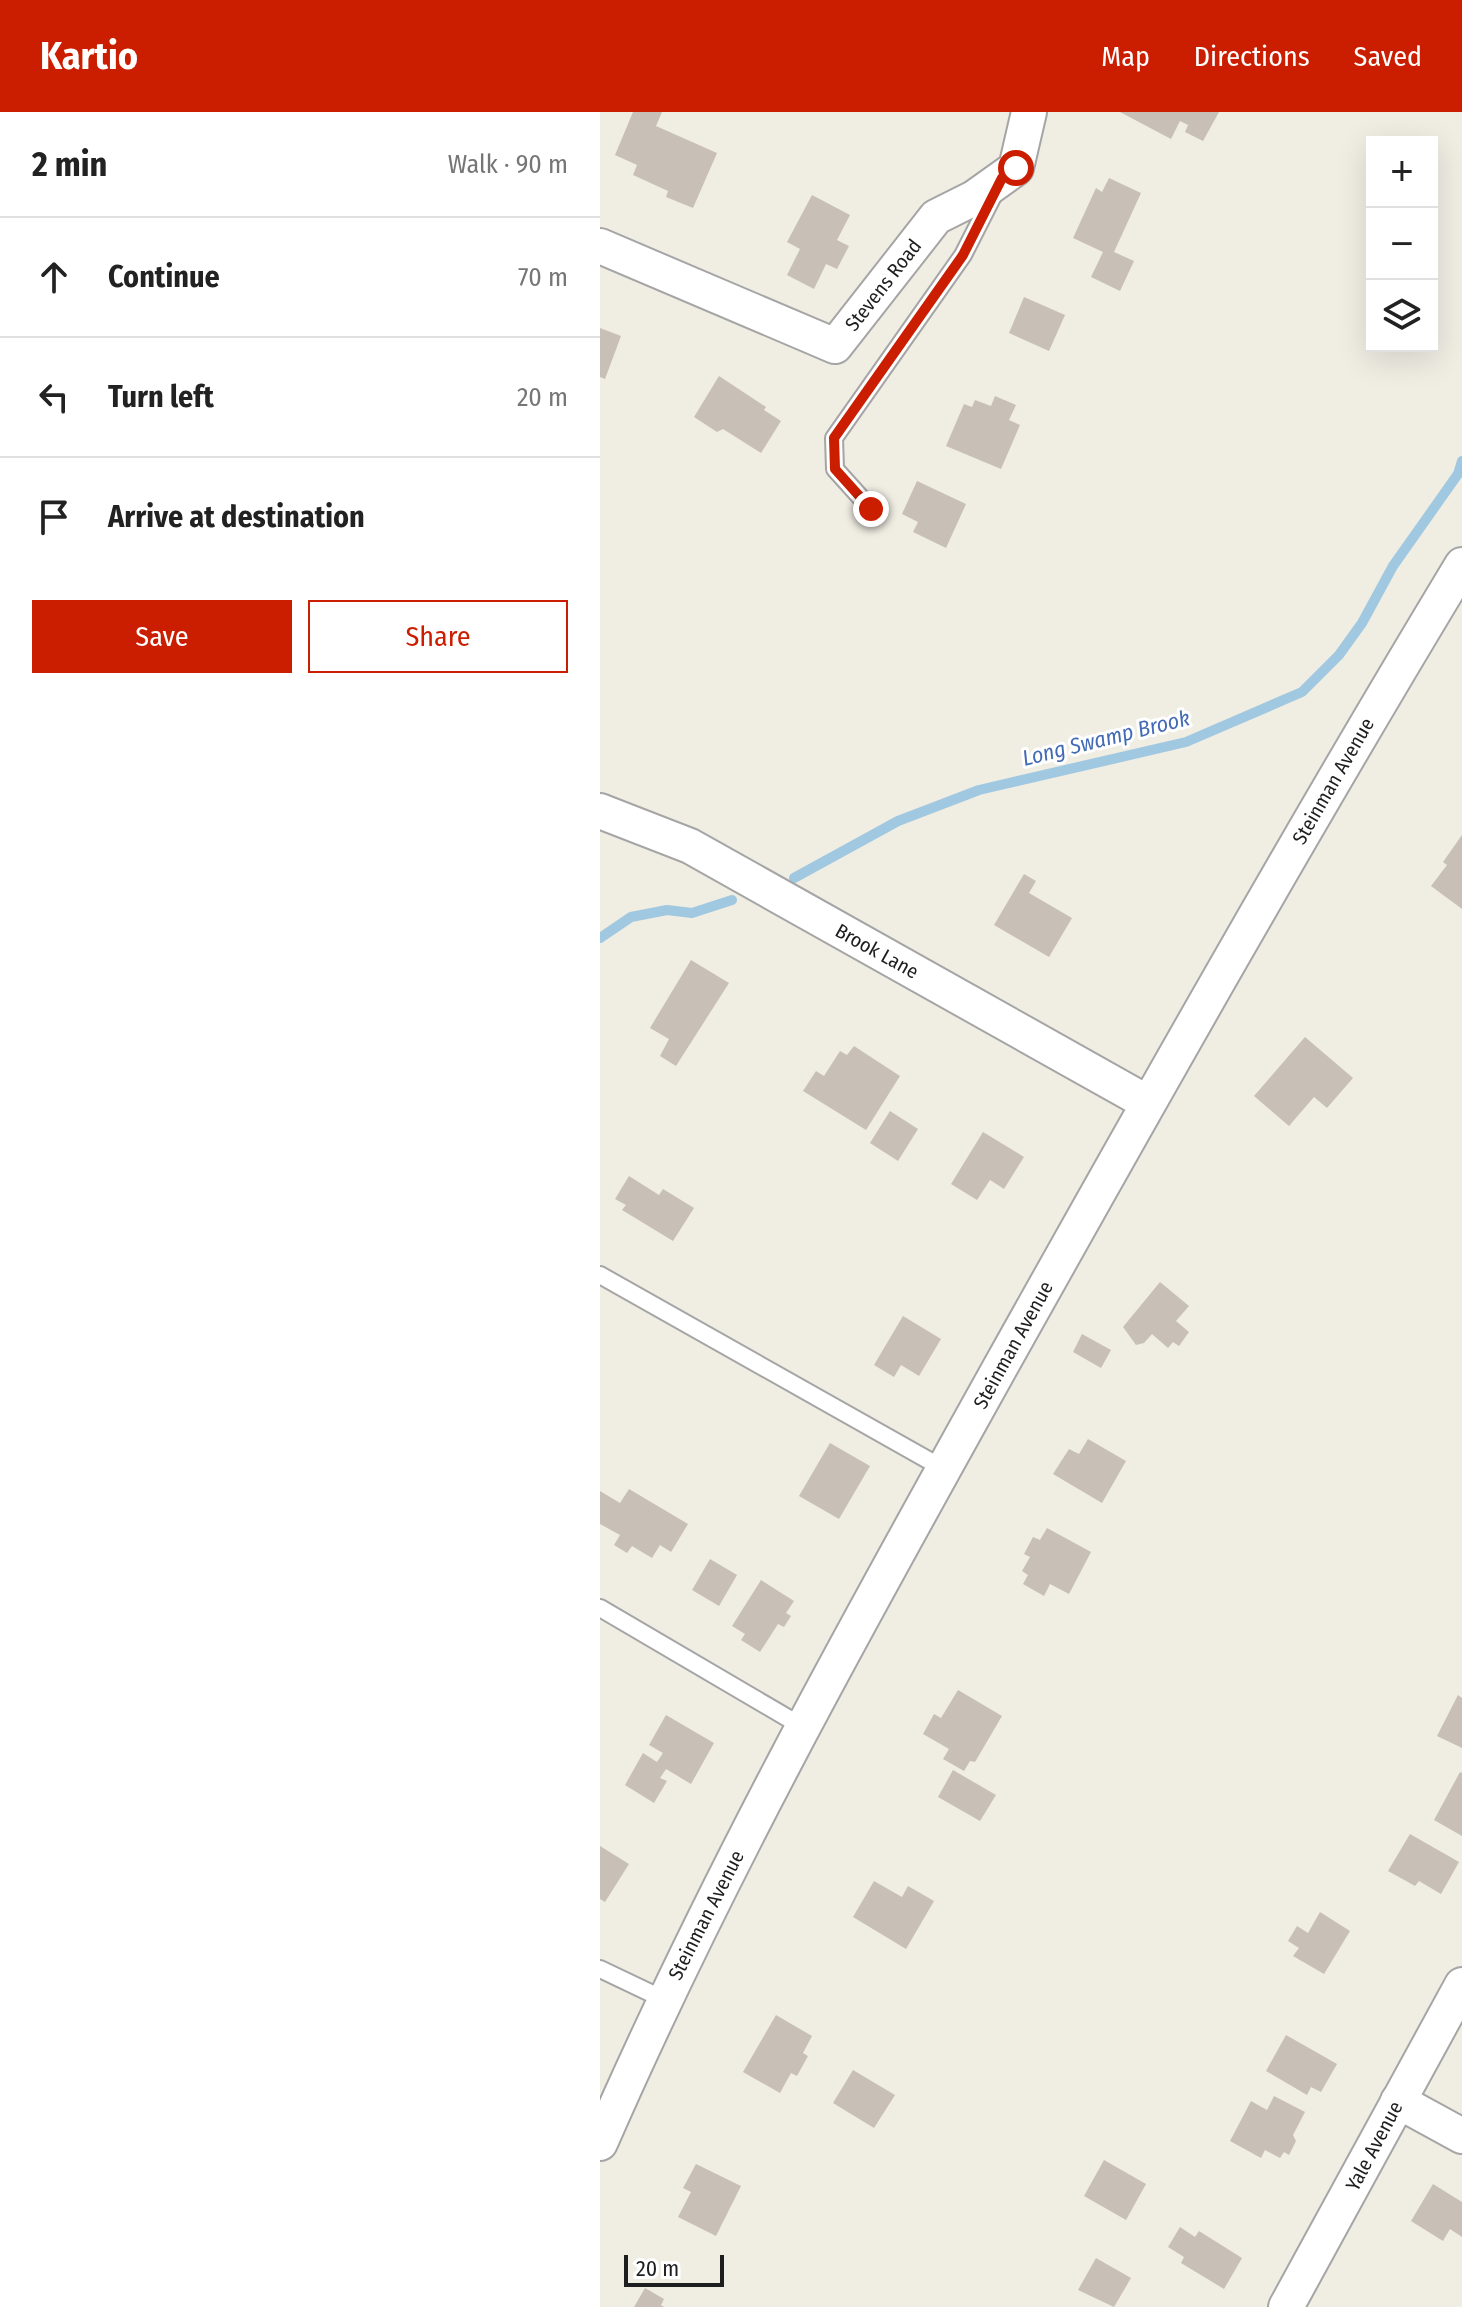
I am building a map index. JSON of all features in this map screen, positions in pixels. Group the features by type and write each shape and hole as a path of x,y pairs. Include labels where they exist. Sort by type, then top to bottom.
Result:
{"street":[{"name":"Stevens Road","path":"600,246 835,346 936,217 974,198 1016,168 1029,112"},
{"name":"Steinman Avenue","path":"600,2143 663,1999 803,1727 1148,1103 1359,736 1462,565"},
{"name":"Brook Lane","path":"600,811 690,846 1148,1103"},
{"name":"Yale Avenue","path":"1286,2307 1462,1985"},
{"path":"1398,2101 1462,2136"}],"lane":[{"path":"871,509 835,469 834,438 963,255 1002,178"},
{"path":"600,1275 944,1469"},
{"path":"600,1608 803,1727"},
{"path":"600,1969 663,1999"}],"building":[{"path":"633,112 662,112 656,126 717,153 693,208 666,197 668,191 633,175 637,165 615,155"},
{"path":"1120,112 1219,112 1203,141 1185,132 1188,125 1180,121 1171,139"},
{"path":"1109,178 1141,193 1114,252 1134,261 1120,291 1091,277 1103,252 1073,238 1096,188 1102,192"},
{"path":"812,195 850,215 837,240 849,246 837,269 826,264 814,289 787,275 800,249 787,242"},
{"path":"1024,297 1065,315 1049,351 1009,333"},
{"path":"600,328 621,336 605,379 600,377"},
{"path":"719,376 766,407 764,410 781,421 761,453 723,429 717,432 694,417"},
{"path":"995,396 1016,405 1009,420 1020,425 1001,469 946,446 964,404 972,407 975,400 991,406"},
{"path":"917,481 966,504 946,548 913,532 918,522 902,514"},
{"path":"1462,835 1462,909 1431,886 1447,865 1443,862"},
{"path":"1024,874 1036,881 1029,893 1072,918 1049,957 994,925"},
{"path":"691,960 729,983 676,1066 660,1056 669,1039 650,1028"},
{"path":"1305,1037 1353,1078 1327,1108 1314,1097 1289,1126 1254,1096"},
{"path":"854,1046 900,1076 866,1130 803,1091 816,1071 824,1076 840,1051 847,1055"},
{"path":"890,1111 918,1129 898,1161 870,1143"},
{"path":"983,1132 1024,1157 1004,1189 990,1180 977,1200 951,1184"},
{"path":"629,1176 659,1195 663,1189 694,1208 673,1241 622,1210 626,1205 615,1199"},
{"path":"1160,1282 1189,1306 1176,1321 1189,1332 1179,1346 1173,1342 1168,1348 1152,1334 1144,1343 1136,1345 1123,1327"},
{"path":"903,1316 941,1339 919,1376 901,1365 894,1377 874,1365"},
{"path":"1082,1334 1111,1350 1101,1368 1073,1352"},
{"path":"1088,1439 1126,1461 1102,1503 1053,1474 1069,1449 1079,1454"},
{"path":"830,1443 870,1466 839,1519 799,1496"},
{"path":"629,1489 688,1524 671,1552 660,1545 652,1558 632,1546 627,1553 614,1545 620,1535 600,1524 600,1491 620,1503"},
{"path":"1047,1528 1091,1552 1069,1594 1050,1584 1044,1596 1023,1584 1028,1575 1022,1571 1030,1557 1024,1554 1033,1537 1040,1540"},
{"path":"710,1559 737,1575 719,1606 692,1590"},
{"path":"761,1580 794,1601 786,1613 791,1616 784,1627 778,1624 760,1652 741,1640 745,1634 732,1626"},
{"path":"958,1690 1002,1716 975,1762 970,1761 964,1771 943,1759 949,1749 923,1734 934,1714 941,1718"},
{"path":"1458,1695 1462,1698 1462,1748 1437,1736"},
{"path":"666,1715 714,1743 691,1784 666,1769 660,1778 667,1781 654,1803 625,1785 643,1753 657,1762 663,1753 649,1745"},
{"path":"953,1770 996,1795 980,1821 938,1797"},
{"path":"1462,1773 1462,1836 1434,1820"},
{"path":"1410,1834 1459,1862 1441,1894 1419,1881 1415,1886 1388,1871"},
{"path":"600,1846 629,1864 605,1902 600,1899"},
{"path":"874,1881 902,1897 908,1886 934,1901 906,1949 853,1917"},
{"path":"1320,1912 1350,1931 1324,1974 1293,1956 1299,1948 1288,1941 1297,1926 1308,1933"},
{"path":"776,2015 812,2036 803,2053 808,2056 797,2076 791,2073 780,2093 743,2072"},
{"path":"1286,2035 1337,2064 1321,2092 1311,2087 1307,2095 1266,2071"},
{"path":"853,2070 895,2095 874,2128 833,2103"},
{"path":"1274,2096 1305,2112 1293,2135 1296,2141 1289,2155 1284,2152 1280,2158 1265,2150 1261,2158 1230,2141 1251,2101 1267,2110"},
{"path":"1104,2160 1146,2184 1126,2220 1084,2196"},
{"path":"696,2164 741,2186 716,2236 678,2217 691,2192 683,2188"},
{"path":"1433,2184 1462,2202 1462,2237 1450,2229 1443,2241 1411,2221"},
{"path":"1180,2227 1195,2237 1199,2231 1242,2258 1224,2289 1181,2263 1184,2257 1168,2247"},
{"path":"1096,2258 1131,2278 1114,2307 1078,2290"},
{"path":"645,2288 664,2299 661,2305 664,2307 634,2307"}],"waterway":[{"name":"Long Swamp Brook","path":"794,878 898,821 979,790 1186,742 1302,692 1339,655 1362,623 1393,566 1458,474 1462,461"},
{"name":"Long Swamp Brook","path":"600,938 631,917 667,910 692,913 732,900"}],"route":[{"path":"871,509 835,469 834,438 963,255 1002,178 1016,168"}]}
